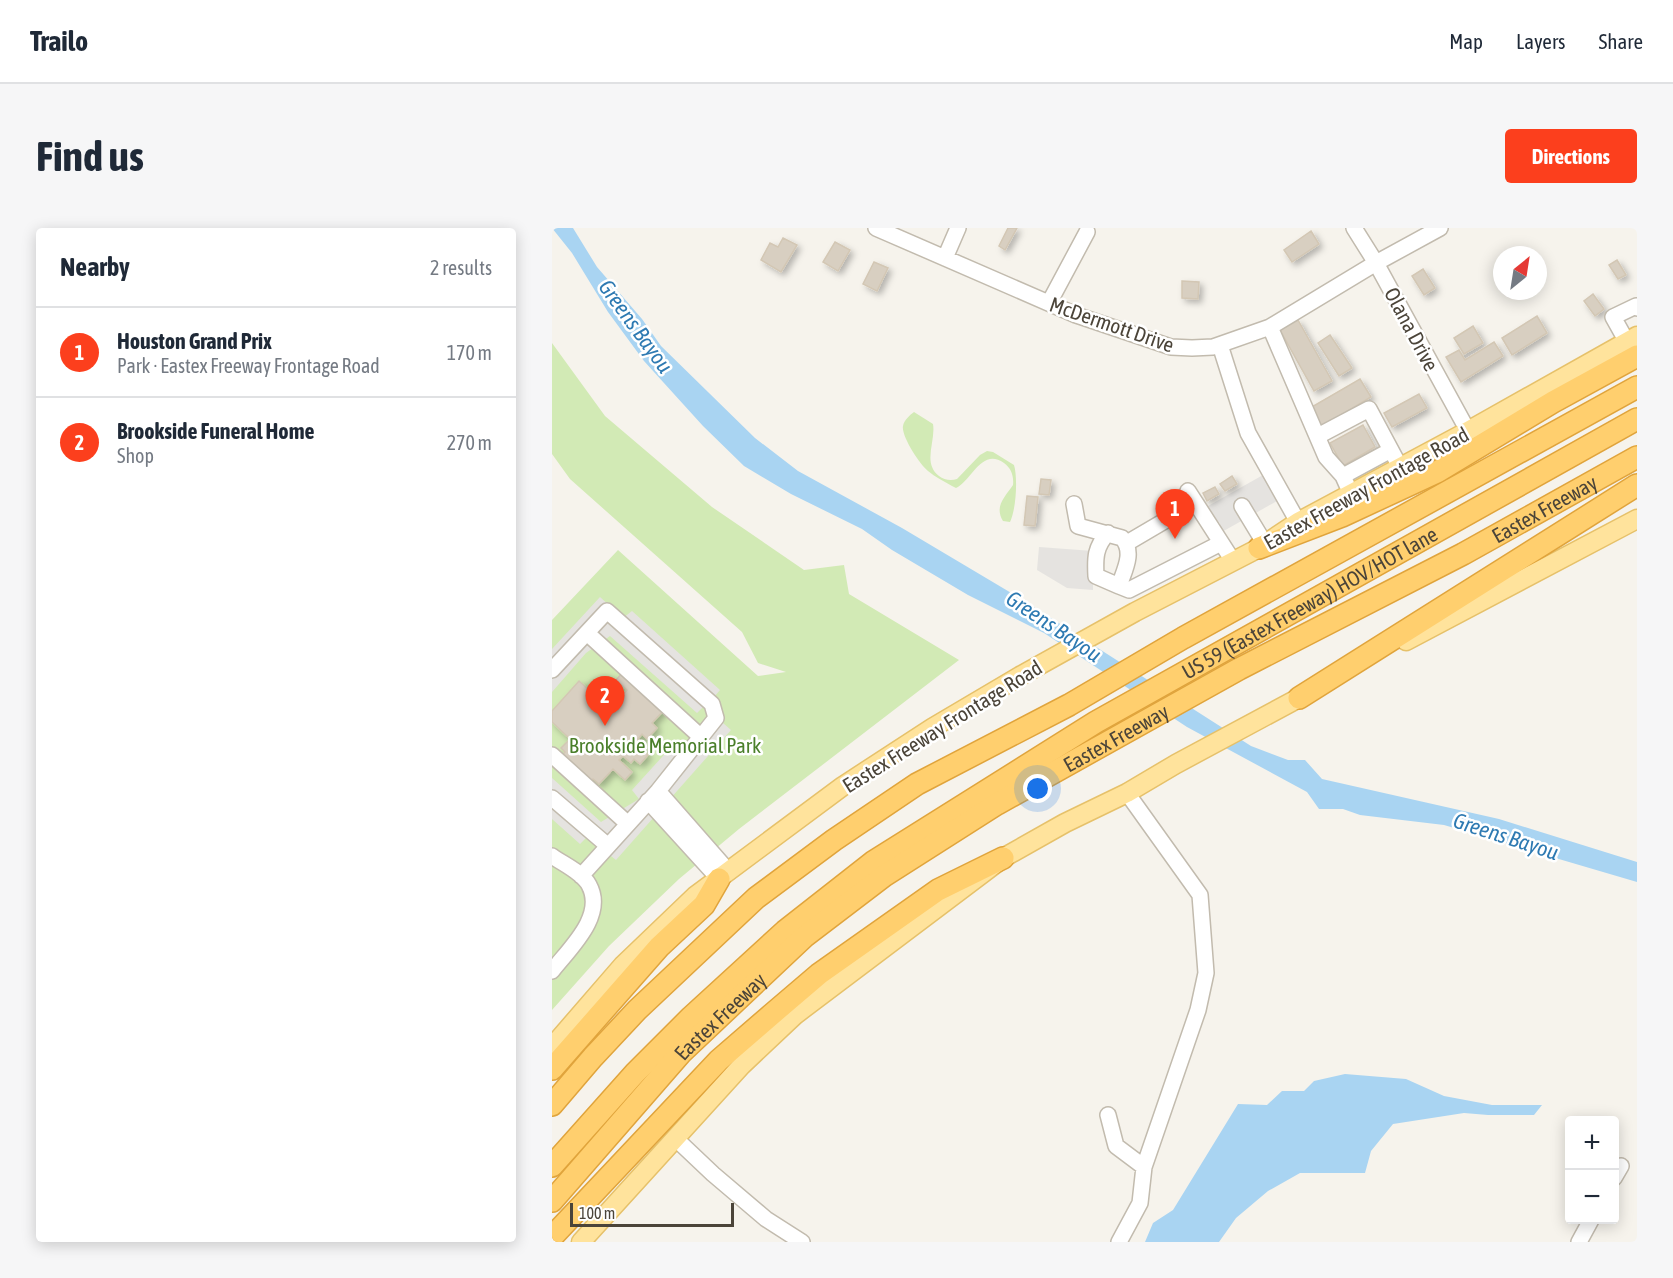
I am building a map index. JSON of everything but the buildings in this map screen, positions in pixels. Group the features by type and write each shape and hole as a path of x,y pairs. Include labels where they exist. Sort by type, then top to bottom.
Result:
{"highway":[{"path":"1262,546 1342,516 1437,472 1553,402 1634,345"},
{"path":"552,1105 637,1010 756,898 834,840 917,784 1069,705 1183,638 1637,387"},
{"name":"US 59 (Eastex Freeway) HOV/HOT lane","path":"552,1166 643,1065 691,1017 785,931 873,862 1096,722 1637,419"},
{"name":"Eastex Freeway","path":"552,1201 681,1053 804,938 884,876 997,804 1239,669 1463,554 1637,457"},
{"path":"1299,698 1637,485"},
{"path":"552,1237 719,1060 819,974 938,890 1003,858"},
{"path":"552,1070 659,947 704,905 724,876"}],"main road":[{"name":"Eastex Freeway Frontage Road","path":"552,1047 622,964 695,896 843,786 932,728 1135,612 1262,546 1298,522 1634,345"},
{"path":"581,1242 742,1065 795,1015 1003,858 1637,519"}],"street":[{"name":"McDermott Drive","path":"876,228 1076,315 1171,347 1192,348 1220,345 1270,327 1376,263 1440,228"},
{"path":"945,258 958,228"},
{"name":"Olana Drive","path":"1354,228 1376,263 1468,431"},
{"path":"1049,303 1087,232"},
{"path":"1634,345 1613,317 1636,306 1637,308"},
{"path":"1270,327 1326,457 1343,476 1350,494"},
{"path":"1220,345 1248,433 1298,522"},
{"path":"1318,436 1369,409 1400,467"},
{"path":"1343,476 1391,450"},
{"path":"1127,543 1192,497 1233,561"},
{"path":"1074,504 1078,526 1108,533 1122,538 1127,543 1128,558 1119,586"},
{"path":"1242,506 1262,546"},
{"path":"1108,533 1096,549 1096,576 1129,590 1221,543"},
{"path":"552,670 607,611 712,704 716,718 653,796 581,876"},
{"path":"587,633 701,737"},
{"path":"552,755 627,823"},
{"path":"1119,1242 1140,1203 1144,1167 1198,1010 1206,974 1200,895 1127,793"},
{"path":"653,796 724,876"},
{"path":"552,798 607,845"},
{"path":"552,856 581,876 589,884 592,895 592,914 580,935 552,971"},
{"path":"1108,1115 1116,1146 1144,1167"},
{"path":"675,1138 766,1219 802,1242"},
{"path":"1579,1242 1589,1224"}],"green space":[{"name":"Brookside Memorial Park","path":"552,343 605,416 712,507 804,570 844,565 849,594 959,660 739,829 679,879 609,946 552,1010 552,620 618,550 758,676 786,672 758,663 742,632 570,479 552,454"},
{"path":"914,412 933,424 931,465 941,477 948,480 957,479 980,455 987,451 993,452 1014,465 1016,494 1010,522 1003,521 1000,511 1002,502 1013,485 1008,467 996,459 989,459 978,466 956,488 940,479 920,463 903,431 907,418"}],"shaded area":[{"path":"1263,475 1277,501 1220,533 1220,523 1201,510"},
{"path":"1039,547 1093,551 1093,590 1067,588 1037,570"},
{"path":"600,597 623,618 632,611 720,690 714,697 723,723 731,730 616,860 587,837 580,844 552,819 552,778 601,822 639,799 632,790 672,746 682,753 709,718 704,706 697,713 610,636 586,653 552,692 552,649"}],"water":[{"name":"Greens Bayou","path":"552,228 573,228 597,267 642,319 661,346 755,438 798,471 902,528 1018,597 1251,746 1288,760 1305,760 1322,779 1499,819 1637,862 1637,882 1444,825 1360,815 1343,809 1319,809 1307,792 1187,727 1044,633 968,595 892,550 862,529 791,494 744,466 703,426 644,361 608,312 572,253"},
{"path":"1345,1074 1406,1079 1444,1096 1492,1105 1542,1105 1534,1115 1464,1113 1393,1124 1371,1151 1365,1173 1300,1173 1268,1191 1236,1218 1219,1242 1145,1242 1153,1223 1173,1210 1238,1104 1267,1105 1282,1091 1304,1091 1314,1081"}],"place":[{"name":"Houston Grand Prix","path":"1175,539"},
{"name":"Brookside Funeral Home","path":"605,726"}]}
